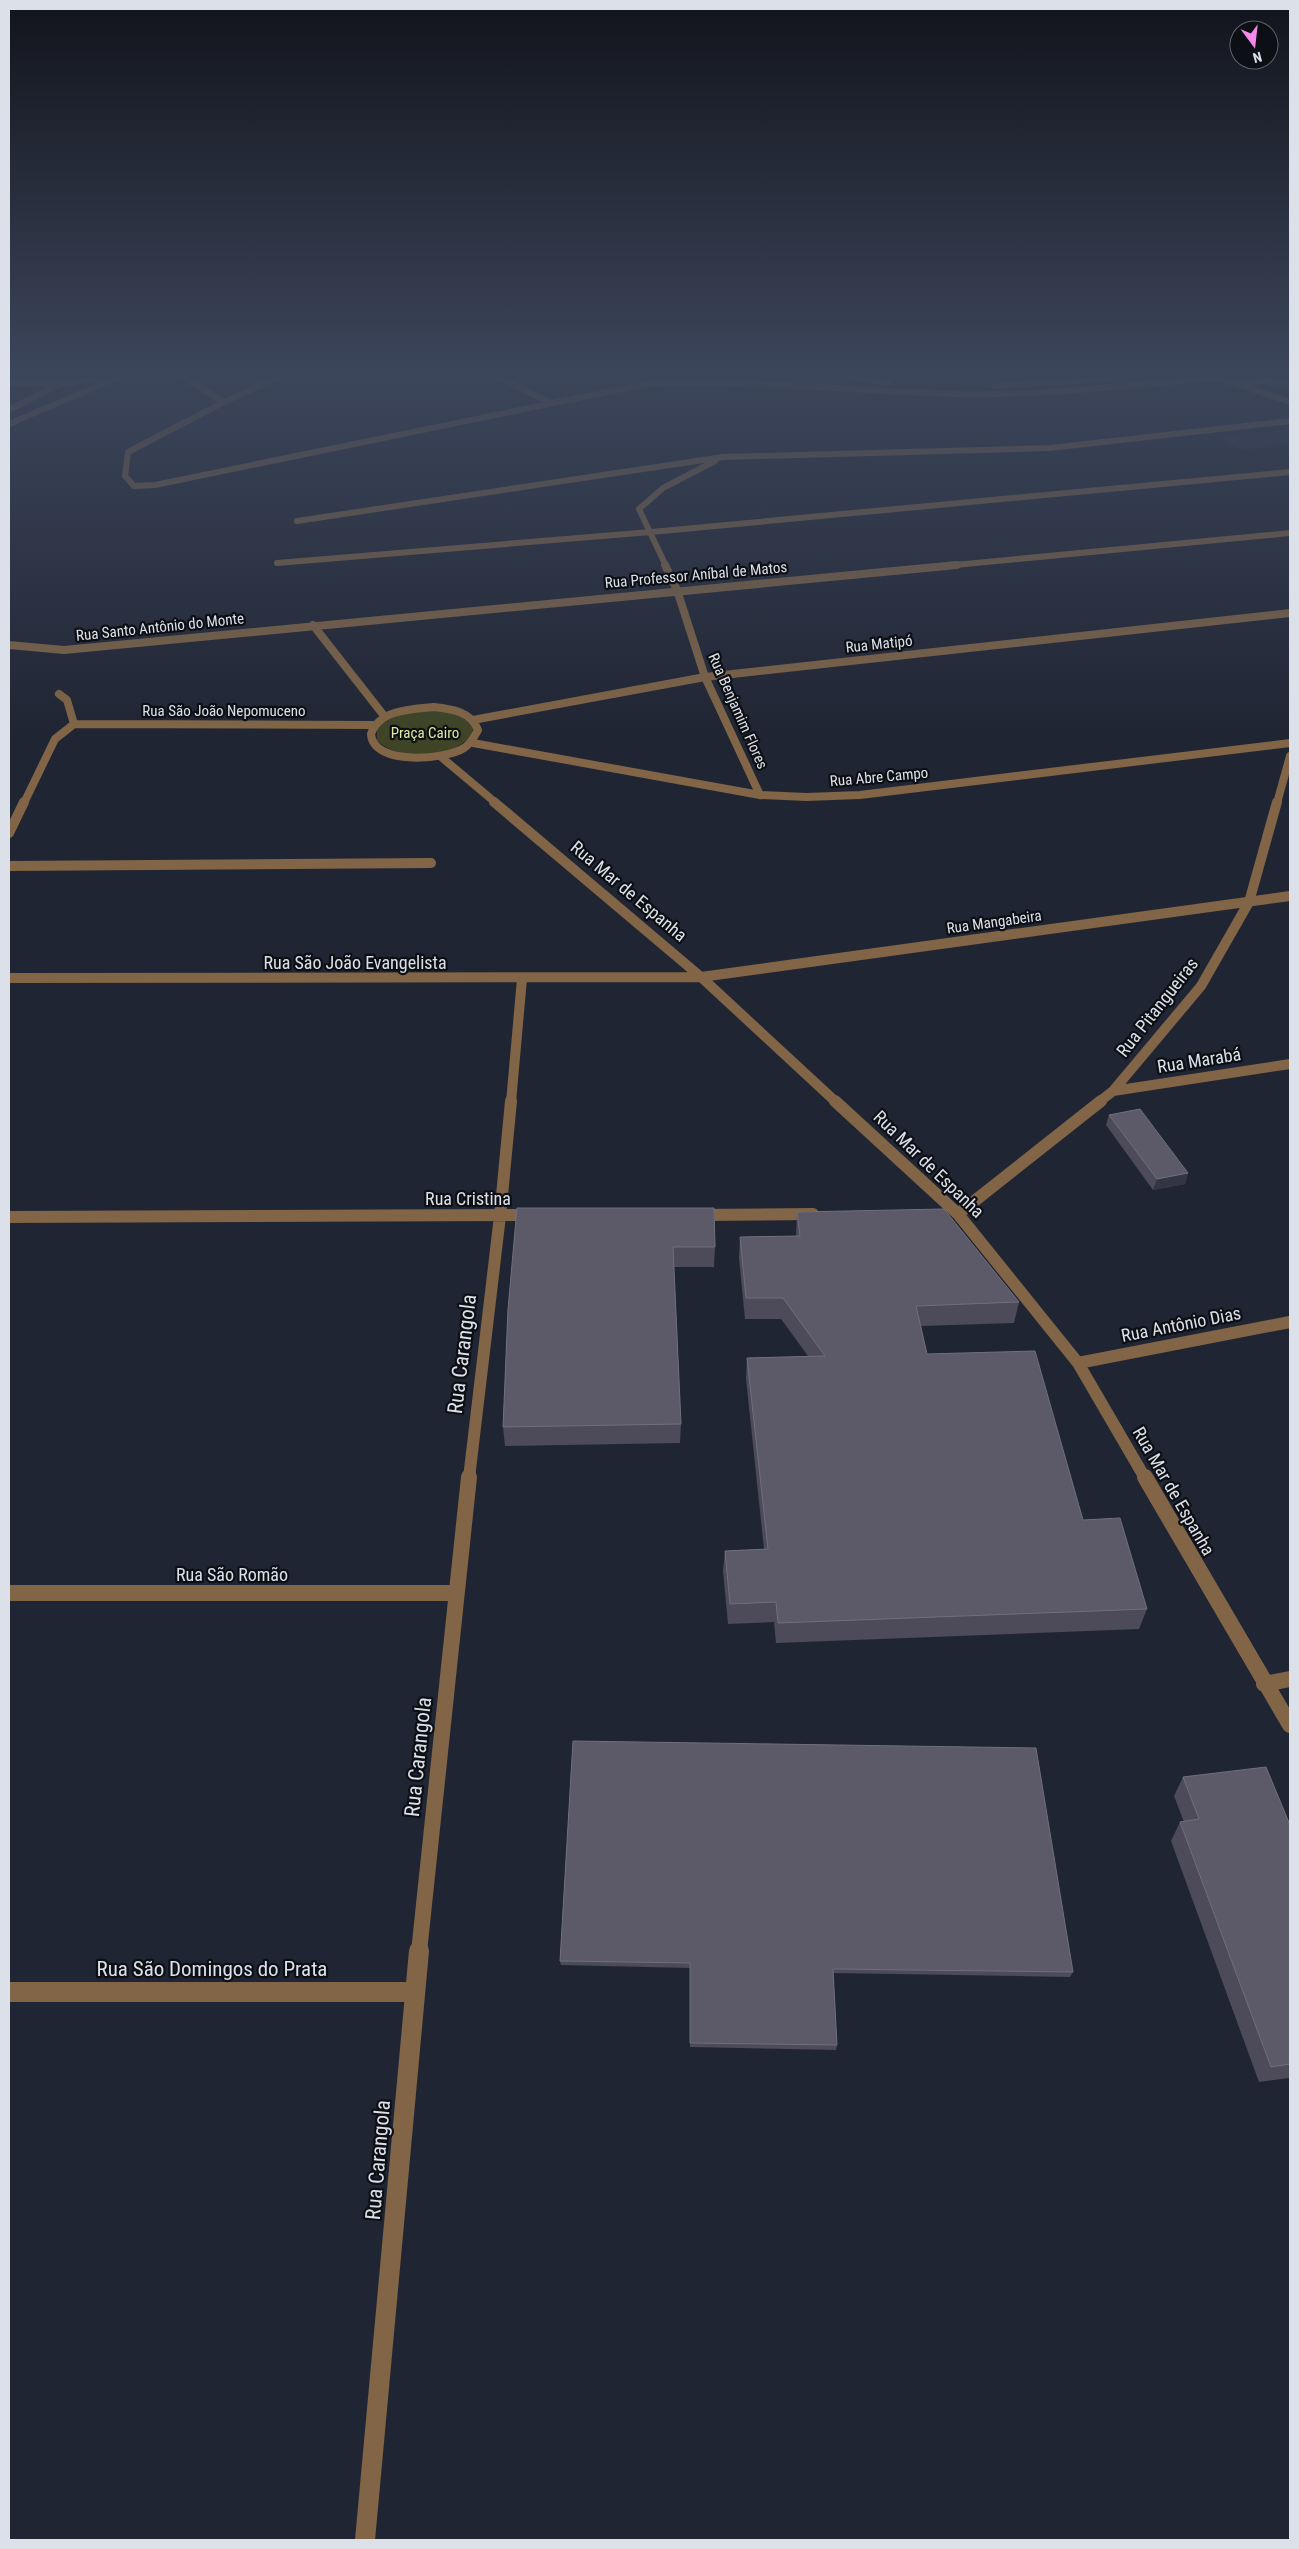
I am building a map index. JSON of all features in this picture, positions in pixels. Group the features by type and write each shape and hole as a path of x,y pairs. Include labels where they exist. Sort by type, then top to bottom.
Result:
{"street":[{"path":"297,521 464,496"},
{"name":"Rua Benjamim Flores","path":"655,496 644,502 639,509 677,590 705,677 760,795"},
{"path":"277,563 651,532 1035,496"},
{"name":"Rua Professor Aníbal de Matos","path":"313,625 1290,533"},
{"name":"Rua Matipó","path":"473,720 705,677 1290,613"},
{"path":"313,625 385,717"},
{"name":"Rua Santo Antônio do Monte","path":"9,646 64,650 313,625"},
{"path":"126,644 126,655"},
{"path":"9,834 55,739 74,724 67,700 58,694"},
{"path":"433,707 456,711 473,720 478,730 473,743 456,752 440,756 409,757 383,751 371,739 371,732 375,725 385,717 399,712 433,707"},
{"name":"Rua São João Nepomuceno","path":"74,724 375,725"},
{"name":"Rua Abre Campo","path":"473,743 760,795 806,797 860,795 1290,743"},
{"name":"Rua Mar de Espanha","path":"440,756 701,977 958,1214 1078,1363 1264,1684 1290,1725"},
{"name":"Rua Pitangueiras","path":"958,1214 1113,1091 1201,986 1249,902 1290,756"},
{"path":"9,866 431,862"},
{"name":"Rua Mangabeira","path":"701,977 1290,896"},
{"name":"Rua São João Evangelista","path":"9,978 522,979 701,977"},
{"name":"Rua Carangola","path":"365,2540 415,1992 455,1593 500,1216 522,979"},
{"name":"Rua Marabá","path":"1113,1091 1290,1064"},
{"path":"686,1215 823,1214"},
{"path":"940,1214 958,1214"},
{"name":"Rua Cristina","path":"9,1217 549,1215"},
{"name":"Rua Antônio Dias","path":"1078,1363 1290,1322"},
{"name":"Rua São Romão","path":"9,1593 455,1593"},
{"path":"1264,1684 1290,1679"},
{"name":"Rua São Domingos do Prata","path":"9,1992 415,1992"}],"green space":[{"name":"Praça Cairo","path":"425,710 452,713 464,718 473,728 472,737 449,750 424,756 400,753 377,741 377,728 388,720 400,715"}],"building":[{"path":"1140,1109 1188,1173 1157,1179 1109,1115"},
{"path":"517,1208 714,1208 715,1247 673,1247 681,1424 503,1427 508,1309"},
{"path":"944,1209 1019,1302 916,1306 927,1354 1035,1351 1083,1520 1120,1518 1147,1609 778,1623 776,1602 730,1604 725,1551 768,1549 747,1358 825,1356 783,1298 746,1298 740,1237 800,1236 797,1212"},
{"path":"573,1741 1036,1748 1073,1972 833,1969 837,2045 690,2043 690,1963 560,1961"},
{"path":"1266,1767 1290,1825 1290,2064 1271,2067 1180,1822 1199,1819 1183,1777"}]}
